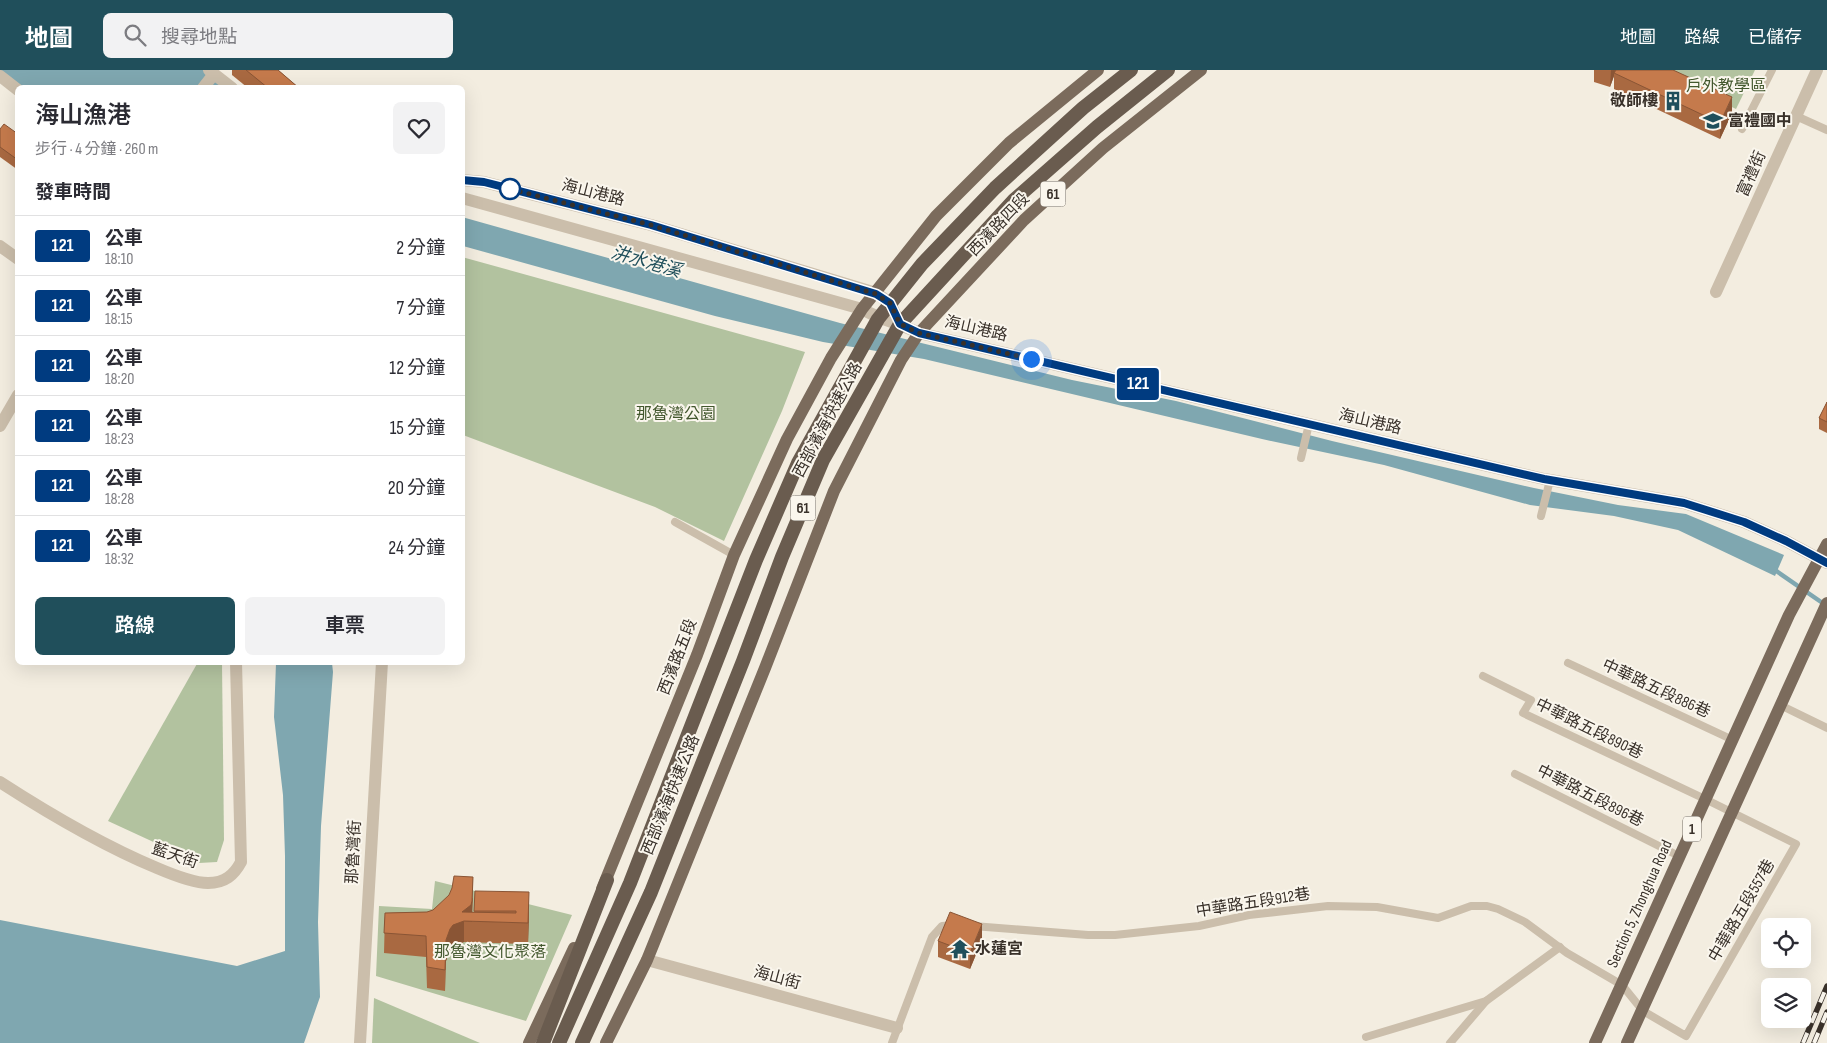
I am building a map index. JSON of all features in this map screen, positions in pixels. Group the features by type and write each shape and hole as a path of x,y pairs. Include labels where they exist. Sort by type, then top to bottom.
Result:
{"highway":[{"name":"西部濱海快速公路","path":"559,1043 630,883 756,560 798,463 878,319 922,264 995,188 1083,108 1131,70"},
{"name":"西部濱海快速公路","path":"582,1043 651,892 782,558 824,460 900,324 1014,200 1098,126 1168,70"},
{"path":"543,1043 606,880"}],"main road":[{"path":"876,294 894,268 936,216 1009,143 1098,70"},
{"name":"西濱路四段","path":"919,333 1024,220 1103,148 1201,70"},
{"name":"西濱路五段","path":"529,1043 606,880 697,655 734,555 787,439 831,358 862,309 876,294"},
{"name":"61","path":"606,1043 647,960 761,678 834,490 901,360 919,333"},
{"name":"1","path":"1823,561 1827,544"},
{"name":"Section 5, Zhonghua Road","path":"1595,1043 1789,615 1823,561"},
{"name":"1","path":"1627,1043 1827,603"}],"street":[{"name":"富禮街","path":"1716,292 1817,70"},
{"path":"204,85 211,72 228,85"},
{"path":"0,76 15,88"},
{"name":"海山港路","path":"465,180 484,182 662,228 876,294 890,303"},
{"name":"海山港路","path":"465,199 862,309 878,319 900,324 919,333 1550,480 1684,503 1724,515 1786,541 1823,561"},
{"path":"653,250 662,228"},
{"path":"0,246 15,257"},
{"path":"890,303 900,324"},
{"path":"0,426 15,400"},
{"name":"藍天街","path":"0,782 100,843 180,878 207,884 230,878 241,862 236,665"},
{"name":"那魯灣街","path":"360,1043 382,665"},
{"name":"海山街","path":"647,960 897,1028"}],"lane":[{"path":"1742,130 1772,70"},
{"path":"1796,116 1827,130"},
{"path":"1301,458 1309,424"},
{"path":"1541,516 1550,480"},
{"path":"675,522 734,555"},
{"name":"中華路五段886巷","path":"1568,663 1733,740"},
{"name":"中華路五段890巷","path":"1483,676 1531,700 1523,713 1705,799"},
{"path":"1780,705 1827,728"},
{"name":"中華路五段896巷","path":"1515,774 1680,856"},
{"name":"中華路五段557巷","path":"1643,1011 1686,1036 1796,844 1705,799"},
{"name":"中華路五段912巷","path":"892,1043 932,937 942,926 1115,935 1199,926 1249,915 1328,906 1377,907 1438,918 1471,906 1487,906 1514,916 1622,986 1643,1011"},
{"path":"1450,1043 1486,1002 1560,947"},
{"path":"1366,1037 1486,1002"}],"green space":[{"name":"戶外教學區","path":"1669,70 1755,70 1736,109 1666,76"},
{"name":"那魯灣公園","path":"465,258 805,352 782,411 724,541 655,507 465,436"},
{"path":"196,665 222,665 224,840 217,862 199,863 108,821"},
{"name":"那魯灣文化聚落","path":"435,881 572,915 526,1021 376,976 379,906 432,909"},
{"path":"374,998 480,1043 372,1043"}],"water":[{"path":"0,70 206,70 224,85 15,85"},
{"path":"465,218 840,323 1072,380 1176,401 1332,441 1534,488 1618,505 1686,514 1784,555 1775,576 1678,530 1614,516 1530,505 1384,465 1262,439 924,359 823,342 715,316 465,247"},
{"path":"276,665 332,665 321,826 318,922 320,997 304,1043 0,1043 0,920 237,966 285,951 283,795 274,717"}],"building":[{"path":"246,70 278,70 296,85 264,85"},
{"path":"1616,70 1673,70 1732,97 1720,123 1614,73"},
{"path":"4,124 15,132 15,158 0,147 0,129"},
{"path":"1827,402 1827,422 1819,418"},
{"path":"454,876 473,877 471,905 462,912 516,913 516,911 474,911 475,891 529,892 528,923 464,921 453,925 446,940 445,970 427,967 426,936 384,933 385,913 427,912 433,910 449,895"},
{"path":"950,912 982,924 970,953 938,941"}],"waterway":[{"name":"汫水港溪","path":"1772,568 1824,604"}],"railway":[{"path":"1803,1043 1827,986"},
{"path":"1814,1043 1827,1012"}],"bus line":[{"name":"121","path":"465,180 484,182 651,225 876,294 890,303 900,324 919,333 1544,479 1684,503 1744,522 1786,541 1827,563"}],"place":[{"name":"敬師樓","path":"1673,101"},
{"name":"富禮國中","path":"1713,121"},
{"name":"水蓮宮","path":"960,949"}],"route":[{"path":"510,189 502,187 651,225 876,294 890,303 900,324 919,333 1031,359"}]}
